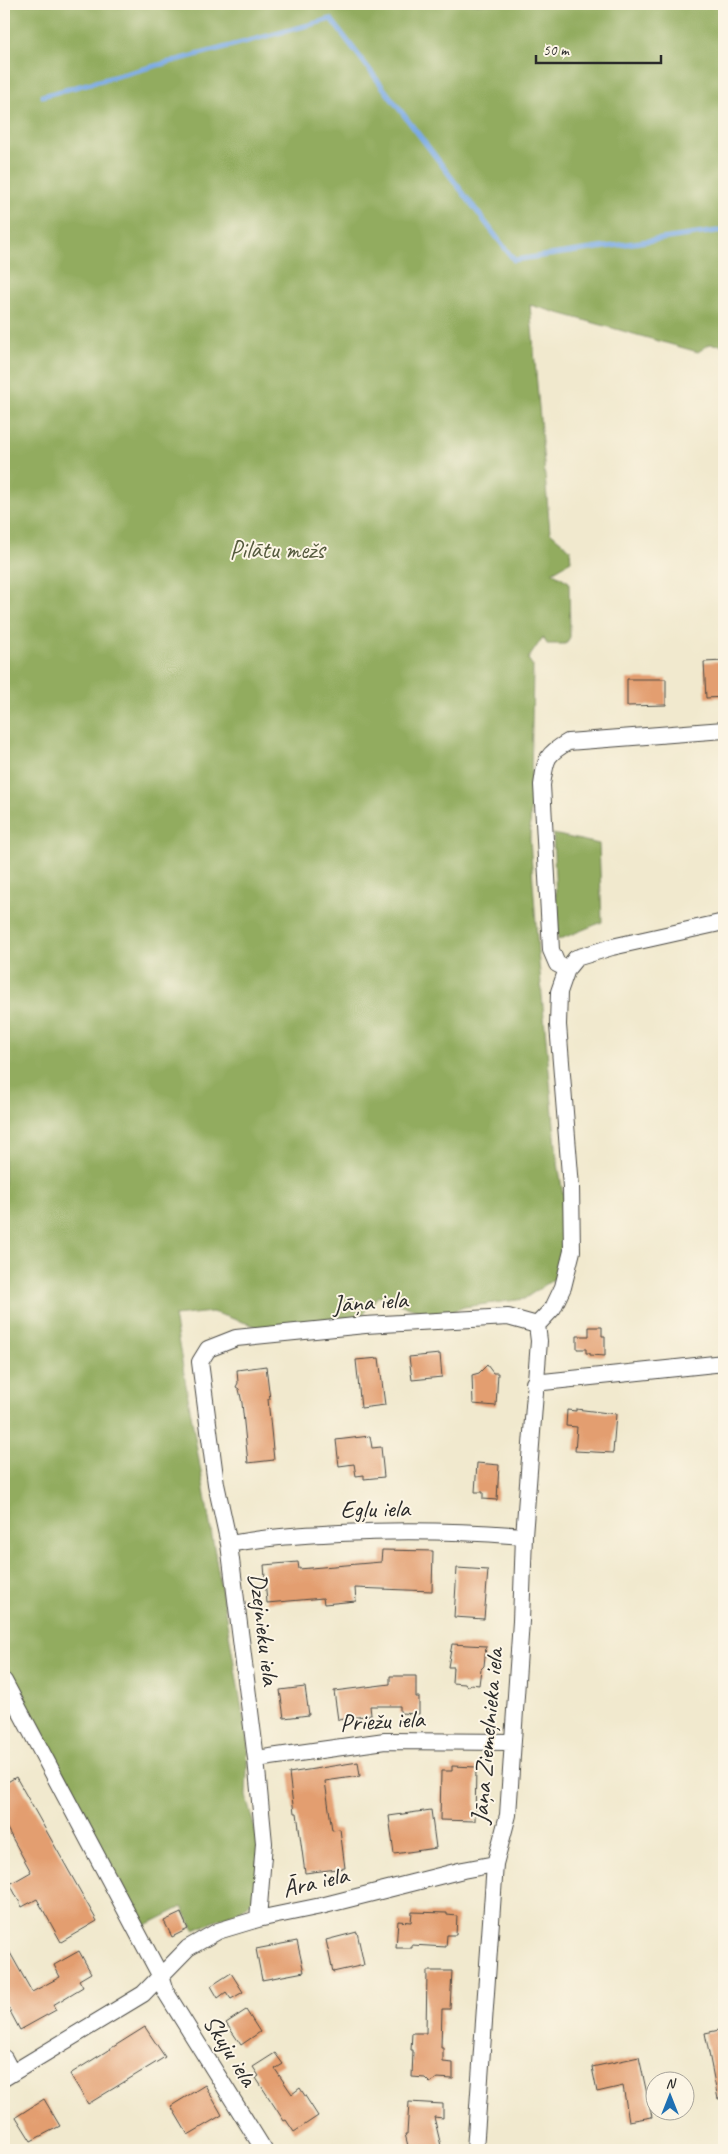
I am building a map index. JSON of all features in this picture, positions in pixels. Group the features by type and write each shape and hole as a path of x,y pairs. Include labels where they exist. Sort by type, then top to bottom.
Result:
{"street":[{"path":"567,969 557,964 551,950 542,785 545,768 551,752 568,742 724,730"},
{"path":"536,1325 553,1308 563,1287 572,1251 571,1187 558,1025 559,992 567,969 576,958 612,946 724,922"},
{"name":"Jāņa iela","path":"208,1349 236,1338 364,1325 508,1317 536,1325"},
{"name":"Jāņa Ziemeļnieka iela","path":"475,2150 495,1864 508,1815 534,1383 539,1341 536,1325"},
{"name":"Dzejnieku iela","path":"208,1349 200,1362 207,1424 216,1484 229,1544 256,1759 264,1843 258,1919"},
{"path":"534,1383 724,1363"},
{"name":"Egļu iela","path":"229,1544 268,1537 380,1531 467,1531 524,1536"},
{"path":"4,1681 160,1975"},
{"name":"Priežu iela","path":"256,1759 384,1741 513,1742"},
{"name":"Āra iela","path":"8,2076 142,1994 188,1948 218,1931 258,1919 321,1906 463,1870 495,1864"},
{"name":"Skuju iela","path":"160,1975 166,1991 264,2150"},
{"path":"4,2058 8,2076"}],"green space":[{"name":"Pilātu mežs","path":"4,4 724,4 724,345 710,344 698,352 530,305 550,532 570,549 571,561 552,572 569,582 570,637 566,644 547,644 543,637 528,659 533,666 530,840 538,952 557,1157 566,1213 563,1273 524,1299 464,1307 436,1318 378,1296 357,1322 277,1333 212,1312 174,1316 248,1744 246,1796 260,1848 255,1898 240,1911 194,1930 182,1907 144,1926 4,1666"},
{"path":"553,834 599,844 602,922 558,940"}],"building":[{"path":"724,661 724,697 706,698 704,662"},
{"path":"627,679 666,679 666,705 627,706"},
{"path":"589,1327 602,1327 602,1336 605,1336 605,1356 590,1355 590,1353 586,1353 586,1349 577,1349 577,1336 589,1336"},
{"path":"440,1354 442,1377 412,1380 409,1357"},
{"path":"379,1358 385,1405 361,1408 356,1360"},
{"path":"487,1365 493,1373 498,1373 496,1406 473,1404 472,1375 479,1373"},
{"path":"266,1366 274,1460 248,1463 242,1403 239,1389 236,1387 238,1383 237,1370"},
{"path":"576,1409 616,1414 613,1453 575,1451 577,1427 566,1426 567,1410 576,1411"},
{"path":"370,1436 372,1448 381,1447 384,1477 364,1479 364,1475 356,1476 354,1464 339,1466 336,1440"},
{"path":"477,1463 499,1465 497,1500 483,1499 483,1492 475,1492"},
{"path":"382,1550 433,1551 432,1591 355,1588 356,1601 324,1604 323,1598 267,1603 264,1565 298,1562 299,1569 381,1562"},
{"path":"457,1568 488,1570 484,1619 454,1617"},
{"path":"452,1644 486,1646 484,1666 481,1669 479,1685 471,1684 467,1687 465,1684 452,1683 453,1667 448,1667"},
{"path":"390,1676 416,1676 416,1697 419,1697 419,1714 400,1713 400,1706 370,1706 371,1715 338,1720 334,1691 390,1684"},
{"path":"305,1687 309,1715 284,1718 280,1690"},
{"path":"358,1762 360,1776 325,1781 332,1830 340,1829 345,1868 305,1873 297,1813 294,1813 289,1773"},
{"path":"452,1766 476,1767 475,1821 440,1820 441,1771 452,1771"},
{"path":"16,1777 97,1921 61,1942 37,1899 22,1907 10,1884 31,1872 4,1823 4,1784"},
{"path":"431,1810 436,1848 394,1854 389,1816"},
{"path":"412,1912 447,1913 447,1915 457,1916 456,1935 447,1935 446,1947 412,1945 412,1948 396,1948 398,1921 411,1922"},
{"path":"181,1913 188,1929 172,1937 164,1921"},
{"path":"357,1932 364,1965 333,1972 326,1940"},
{"path":"297,1941 304,1972 262,1980 256,1949"},
{"path":"4,1942 32,1992 60,1977 54,1965 79,1951 91,1973 79,1980 83,1987 53,2005 56,2010 20,2030 4,2000"},
{"path":"427,1971 452,1971 450,2009 442,2009 441,2048 443,2048 443,2062 453,2063 453,2079 437,2078 430,2083 425,2078 412,2077 413,2050 411,2050 412,2033 426,2033"},
{"path":"231,1973 243,1992 231,1999 226,1992 218,1998 211,1986"},
{"path":"246,2010 260,2032 241,2045 226,2023"},
{"path":"145,2027 165,2057 88,2104 70,2074"},
{"path":"724,2029 724,2098 718,2099 705,2033"},
{"path":"275,2053 283,2064 275,2069 292,2094 300,2088 318,2116 294,2132 286,2120 284,2121 256,2078 259,2076 253,2067"},
{"path":"639,2057 646,2089 646,2118 629,2121 623,2086 597,2092 592,2067"},
{"path":"205,2085 222,2115 188,2135 171,2106"},
{"path":"44,2099 60,2126 31,2141 16,2117"},
{"path":"409,2102 443,2104 443,2118 434,2117 442,2150 409,2150 405,2134 407,2134"}],"waterway":[{"path":"42,96 331,19 514,260 724,230"}]}
